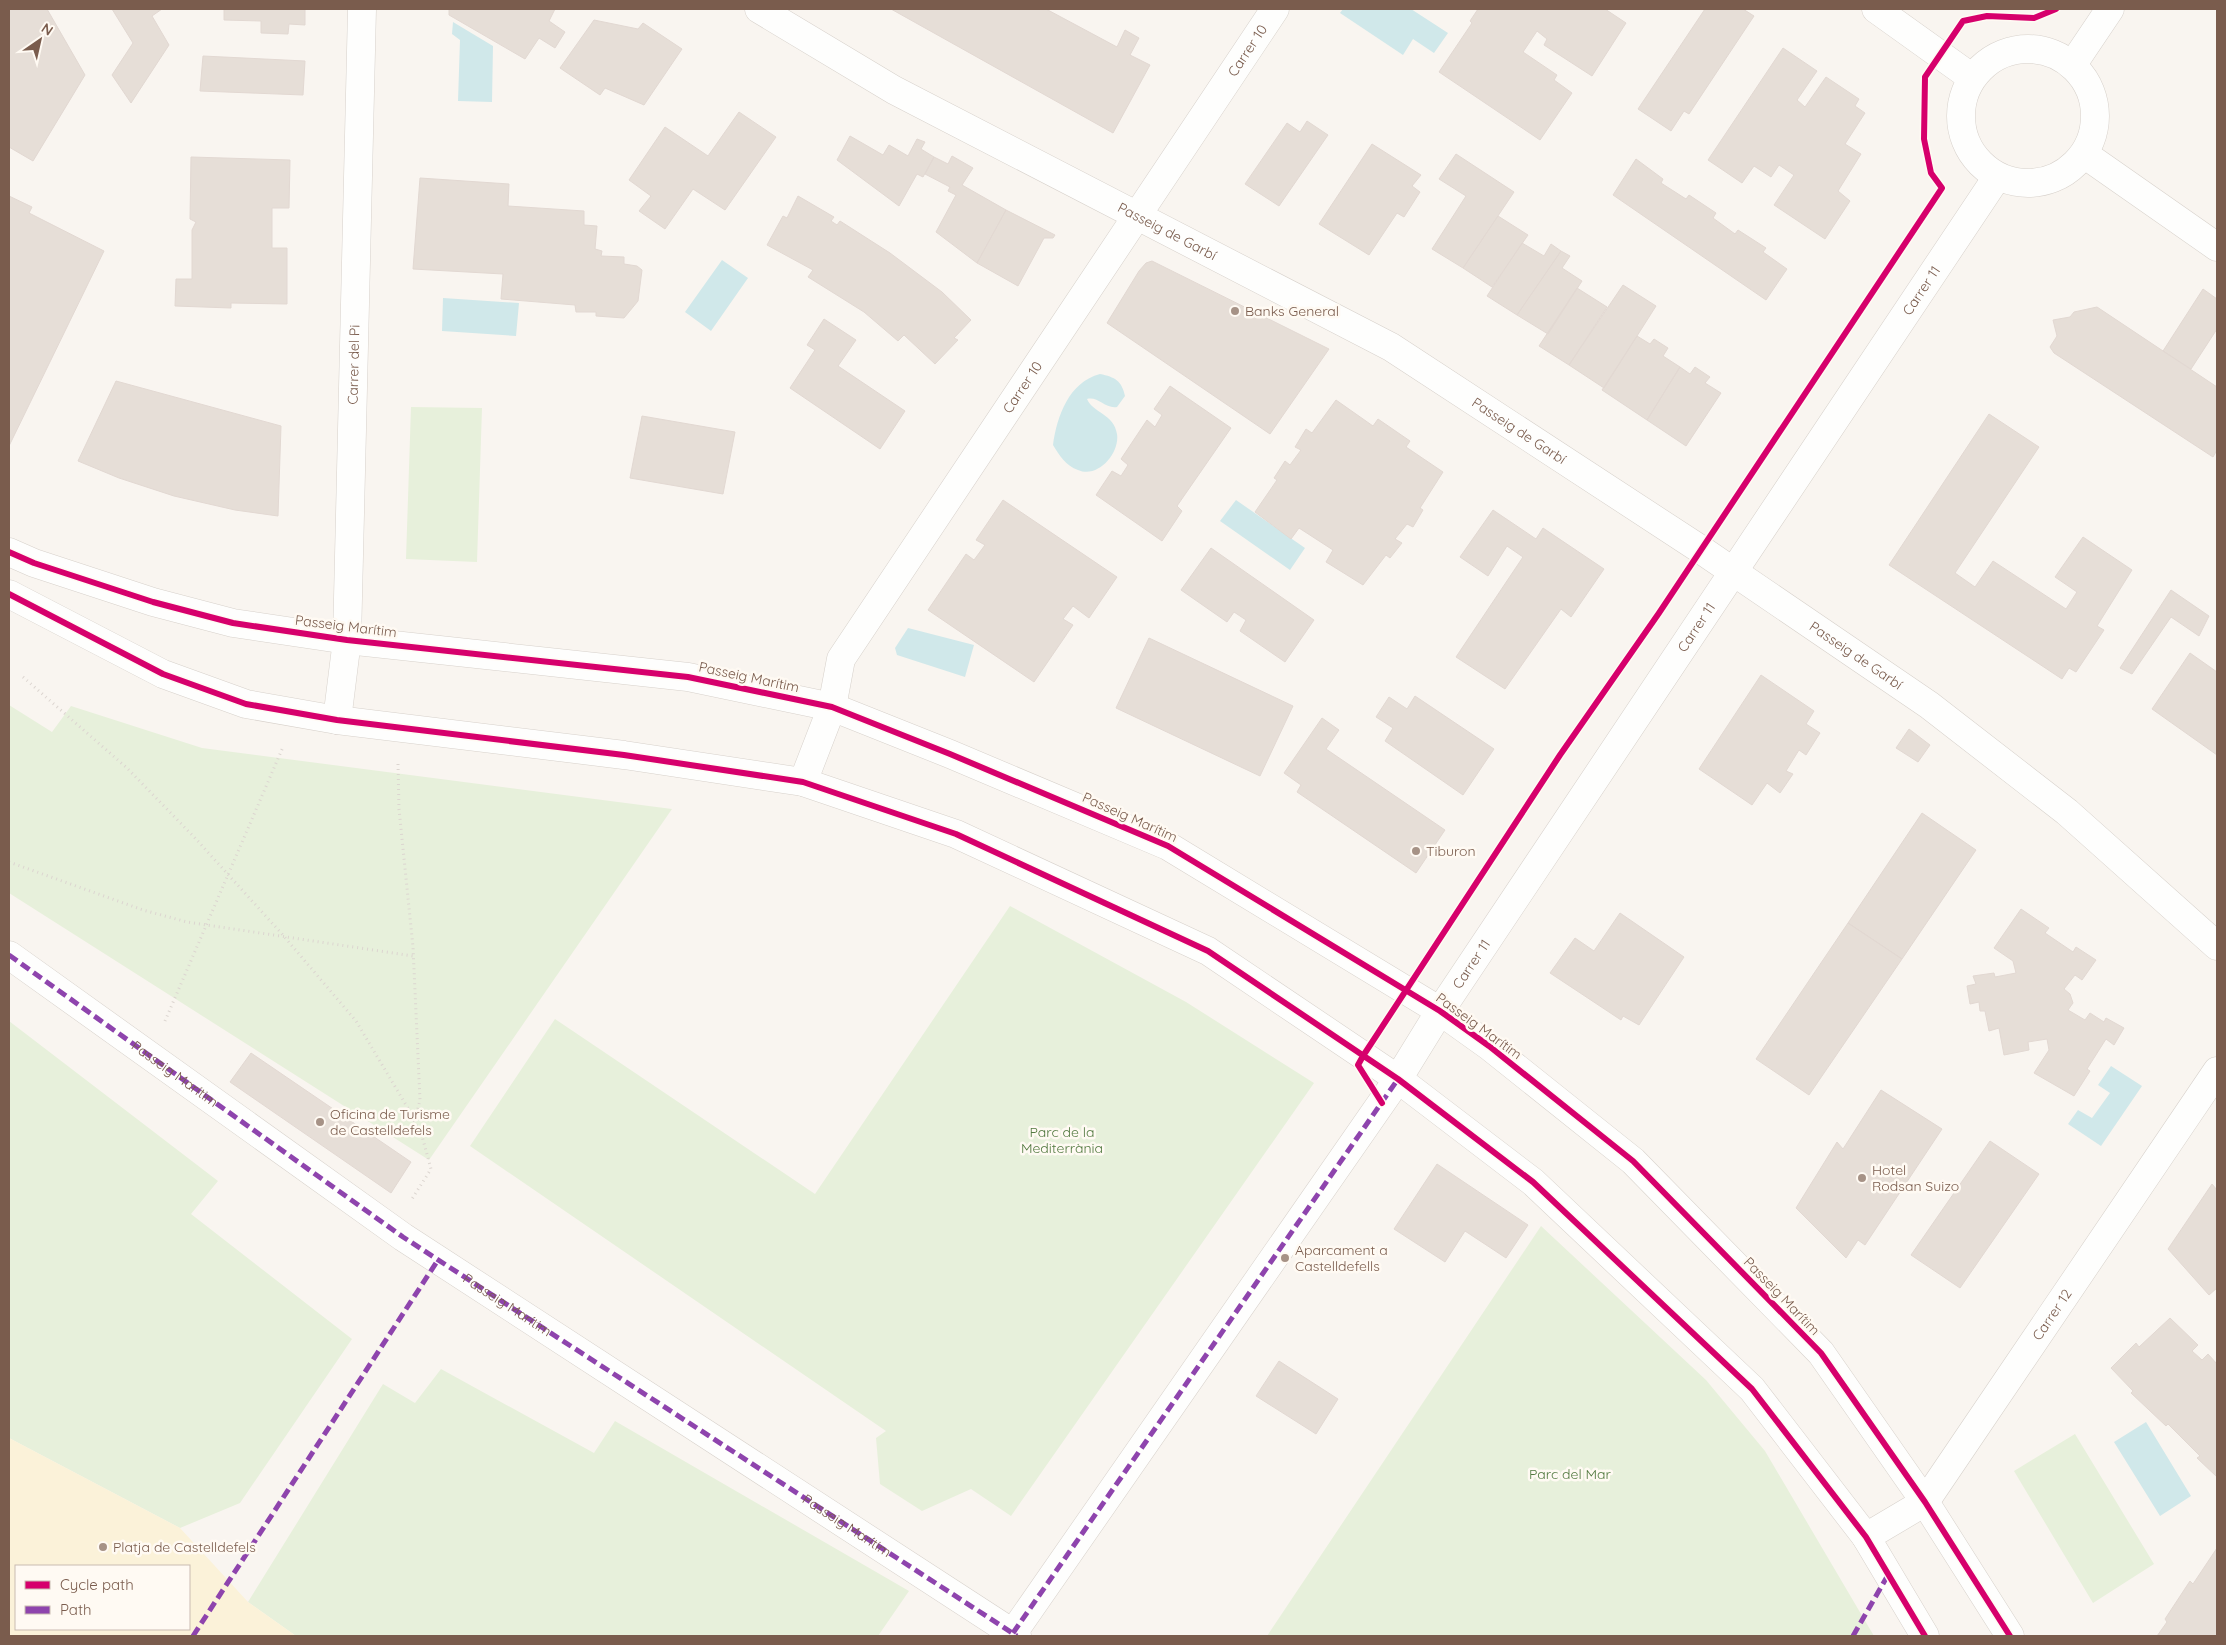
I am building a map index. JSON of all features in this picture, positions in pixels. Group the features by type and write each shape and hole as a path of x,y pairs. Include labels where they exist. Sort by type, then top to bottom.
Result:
{"street":[{"name":"Carrer del Pi","path":"337,720 347,640 362,9"},
{"name":"Passeig de Garbí","path":"759,9 894,90 1138,218 1391,347 1732,571 1944,717 2067,812 2217,946"},
{"name":"Carrer 10","path":"803,782 832,707 842,660 1276,9"},
{"path":"1876,9 1971,77"},
{"path":"2073,64 2110,9"},
{"path":"2032,48 2073,64 2088,86 2095,120 2084,154 2058,177 2022,184 1997,177 1966,146 1959,111 1971,77 1997,54 2032,48"},
{"path":"2084,154 2217,247"},
{"name":"Carrer 11","path":"1015,1635 1398,1080 1440,1011 1732,571 1997,177"},
{"name":"Passeig Marítim","path":"9,552 34,563 153,602 233,623 347,640 688,677 832,707 950,754 1168,846 1440,1011 1489,1046 1633,1161 1821,1353 1924,1502 2010,1636"},
{"path":"9,594 164,674 246,704 337,720 624,755 803,782 956,834 1208,951 1398,1080 1533,1182 1752,1390 1866,1537 1925,1636"},
{"name":"Passeig Marítim","path":"9,955 393,1229 1015,1635"},
{"name":"Carrer 12","path":"1866,1537 1924,1502 2217,1071"}],"path":[{"path":"23,678 127,768 229,874 356,1021 415,1122 422,1136 431,1169 393,1229"},
{"path":"144,1052 167,1018 283,752 287,712"},
{"path":"397,728 399,809 413,956 420,1100 415,1122"},
{"path":"9,862 143,910 187,922 413,956"}],"green space":[{"path":"411,407 482,408 477,562 406,559"},
{"path":"9,705 52,732 71,706 202,748 672,809 429,1160 9,893"},
{"name":"Parc de la Mediterrània","path":"1010,906 1186,1002 1314,1083 1011,1516 971,1489 922,1511 880,1484 876,1438 886,1431 470,1146 555,1019 815,1194"},
{"path":"9,1021 218,1181 191,1214 352,1339 240,1503 180,1528 9,1438"},
{"name":"Parc del Mar","path":"1541,1226 1706,1380 1765,1451 1874,1636 1267,1636"},
{"path":"441,1369 594,1453 615,1421 909,1591 878,1636 296,1636 248,1602 383,1384 415,1403"},
{"path":"2075,1434 2154,1564 2093,1603 2014,1471"}],"sand":[{"name":"Platja de Castelldefels","path":"9,1438 180,1528 248,1602 296,1636 9,1636"}],"water":[{"path":"1343,9 1411,9 1448,33 1434,53 1413,39 1403,55 1340,13"},
{"path":"453,22 493,46 492,102 458,101 460,40 452,34"},
{"path":"722,260 748,278 711,331 685,312"},
{"path":"443,298 519,303 516,336 442,331"},
{"path":"1100,374 1120,383 1125,396 1117,407 1109,406 1095,399 1087,399 1094,408 1112,422 1117,434 1117,441 1111,456 1100,468 1086,472 1066,463 1053,445 1061,412 1066,402 1080,384"},
{"path":"1236,500 1305,548 1290,570 1220,521"},
{"path":"908,628 974,645 965,677 897,655 895,648"},
{"path":"2111,1066 2142,1086 2101,1146 2068,1124 2078,1110 2092,1118 2110,1093 2098,1085"},
{"path":"2146,1422 2191,1496 2160,1516 2114,1442"}],"building":[{"path":"9,9 47,9 85,75 33,161 9,147"},
{"path":"112,9 162,9 152,16 169,45 131,103 112,75 133,43"},
{"path":"224,9 305,9 305,25 289,24 288,34 261,33 261,21 224,20"},
{"path":"449,9 555,9 549,21 565,32 555,48 539,38 525,59 449,15"},
{"path":"891,9 1046,9 1117,47 1125,30 1139,38 1130,55 1150,65 1113,133"},
{"path":"1478,9 1605,9 1626,23 1592,76 1544,45 1547,39 1537,31 1523,52 1557,75 1554,80 1572,93 1540,140 1439,72 1472,23 1470,21"},
{"path":"1705,9 1743,9 1754,16 1689,114 1684,111 1671,131 1638,109"},
{"path":"594,20 638,29 643,23 682,49 644,105 605,88 600,95 560,68"},
{"path":"1783,48 1817,71 1797,100 1805,107 1826,77 1859,99 1855,106 1865,113 1845,144 1861,154 1838,191 1850,201 1825,239 1774,205 1794,175 1779,165 1771,177 1754,166 1742,183 1708,160"},
{"path":"203,56 305,61 303,95 200,91"},
{"path":"739,112 776,137 725,210 693,189 665,229 639,211 651,196 629,180 665,127 708,156"},
{"path":"1307,121 1328,135 1279,206 1245,184 1287,123 1300,132"},
{"path":"850,136 883,155 889,145 908,156 917,139 925,142 921,149 934,157 923,177 917,174 899,206 837,160"},
{"path":"1372,144 1421,175 1412,186 1420,192 1404,217 1397,213 1369,255 1319,224"},
{"path":"1456,154 1514,192 1463,268 1432,249 1466,196 1439,179"},
{"path":"952,156 973,168 962,185 1006,210 977,263 936,232 956,195 948,191 950,187 925,174 934,157 948,164"},
{"path":"191,157 290,160 289,208 272,208 272,248 287,248 287,304 231,303 231,308 175,306 176,279 192,279 192,230 196,222 190,219"},
{"path":"1636,159 1663,179 1661,183 1686,199 1689,195 1716,213 1713,218 1735,234 1738,230 1766,248 1763,252 1787,269 1766,300 1613,195"},
{"path":"420,178 509,184 508,206 584,211 584,225 597,226 595,249 602,251 601,256 624,257 624,264 637,266 642,270 638,301 624,318 596,316 596,312 576,312 575,305 501,299 503,274 413,269"},
{"path":"9,196 32,207 29,213 104,251 9,446"},
{"path":"798,196 834,217 831,221 837,225 840,221 890,253 942,292 971,320 954,338 958,340 935,364 904,335 898,341 864,312 808,277 813,270 767,245 783,216 787,218"},
{"path":"1006,210 1055,235 1053,238 1044,238 1018,286 977,263"},
{"path":"1498,216 1528,235 1492,287 1463,268"},
{"path":"1522,243 1544,256 1551,244 1561,251 1517,315 1487,296"},
{"path":"1561,251 1570,256 1562,268 1582,281 1548,334 1517,315"},
{"path":"1152,261 1329,349 1270,434 1107,323 1139,271 1146,263"},
{"path":"1623,285 1656,306 1604,388 1569,365"},
{"path":"1577,288 1607,307 1569,365 1539,346"},
{"path":"2203,289 2217,299 2217,329 2191,369 2163,351"},
{"path":"2097,307 2217,387 2217,450 2213,457 2054,353 2050,347 2057,336 2053,320 2070,317 2074,312"},
{"path":"824,319 856,340 838,366 905,411 880,449 790,388 815,350 807,345"},
{"path":"1637,336 1650,344 1654,339 1668,348 1663,356 1680,367 1647,420 1602,390"},
{"path":"1680,367 1690,374 1695,367 1710,377 1705,383 1721,393 1686,446 1647,420"},
{"path":"116,381 281,426 278,516 235,510 174,496 119,478 78,461"},
{"path":"1170,386 1231,428 1177,506 1182,511 1162,541 1096,495 1112,471 1121,476 1128,465 1121,459 1147,420 1155,427 1162,415 1154,409"},
{"path":"1336,400 1373,426 1378,419 1410,441 1406,447 1443,472 1420,508 1423,510 1413,527 1407,524 1395,539 1402,543 1390,558 1386,555 1363,585 1326,562 1333,550 1299,528 1291,539 1255,512 1277,480 1274,478 1285,461 1290,465 1301,450 1295,447 1306,429 1312,433"},
{"path":"1989,414 2039,447 1955,573 1975,587 1993,561 2066,609 2077,592 2055,577 2083,537 2132,570 2097,626 2104,630 2076,672 2069,668 2062,679 1889,565"},
{"path":"642,416 735,432 723,494 630,478"},
{"path":"1003,500 1117,577 1089,618 1073,606 1063,619 1073,625 1034,682 928,610 966,554 974,560 985,545 976,540"},
{"path":"1493,510 1536,539 1543,528 1604,569 1571,617 1561,609 1505,689 1456,657 1523,557 1507,546 1488,576 1460,557"},
{"path":"1211,548 1314,620 1285,662 1240,631 1246,620 1234,612 1227,622 1181,590"},
{"path":"2171,590 2209,616 2199,636 2171,617 2132,674 2120,668"},
{"path":"1149,638 1293,706 1260,776 1116,708"},
{"path":"2190,653 2217,672 2217,755 2152,709"},
{"path":"1761,675 1814,711 1806,724 1820,733 1806,755 1799,750 1786,771 1793,774 1780,793 1767,783 1752,805 1699,769"},
{"path":"1415,696 1494,749 1463,795 1385,741 1393,728 1376,717 1389,697 1407,709"},
{"path":"1322,718 1339,730 1326,749 1445,830 1416,873 1297,792 1301,785 1284,773"},
{"path":"1909,729 1930,745 1918,762 1896,748"},
{"path":"1922,813 1976,850 1902,959 1848,923"},
{"path":"2021,909 2049,928 2045,933 2073,952 2076,947 2096,960 2082,980 2075,975 2064,989 2070,994 2073,1003 2068,1010 2085,1020 2090,1013 2104,1022 2106,1018 2124,1028 2114,1045 2106,1039 2087,1069 2090,1071 2074,1096 2034,1073 2049,1050 2047,1039 2028,1042 2029,1050 2004,1055 1999,1028 1989,1031 1985,1011 1980,1011 1979,1002 1970,1004 1967,986 1976,984 1973,976 1994,973 1995,977 2016,973 2013,961 1994,948"},
{"path":"1620,913 1684,957 1639,1025 1623,1016 1621,1020 1550,973 1575,938 1594,951"},
{"path":"1848,923 1902,959 1809,1095 1756,1059"},
{"name":"Oficina de Turisme de Castelldefels","path":"251,1053 411,1162 391,1193 230,1082"},
{"name":"Hotel Rodsan Suizo","path":"1881,1090 1942,1129 1865,1245 1858,1240 1846,1258 1796,1208 1837,1142 1843,1149"},
{"path":"1990,1141 2039,1174 1960,1288 1911,1255"},
{"path":"1437,1164 1528,1225 1506,1258 1465,1231 1445,1262 1394,1229"},
{"path":"2212,1184 2217,1190 2217,1288 2209,1295 2168,1249"},
{"path":"2170,1318 2198,1345 2192,1351 2202,1360 2208,1354 2217,1364 2217,1477 2197,1458 2200,1456 2168,1424 2166,1426 2131,1393 2133,1391 2111,1368 2136,1343 2139,1347"},
{"path":"1279,1361 1338,1399 1316,1434 1256,1396"},
{"path":"2217,1548 2217,1636 2157,1636 2167,1622 2165,1619 2190,1581 2193,1584"}],"marked path":[{"path":"9,955 403,1237 1017,1636"},
{"path":"1013,1633 1398,1079"},
{"path":"193,1636 438,1260"},
{"path":"1853,1636 1888,1575"}],"cycle path":[{"path":"1382,1103 1358,1065 1363,1056 1560,755 1659,613 1942,188 1931,173 1924,139 1925,77 1963,21 1987,16 2034,18 2056,9"},
{"path":"9,552 34,563 153,602 233,623 347,640 688,677 832,707 950,754 1168,846 1440,1011 1489,1046 1633,1161 1821,1353 1925,1502 2010,1636"},
{"path":"9,594 163,674 246,704 337,720 624,755 803,782 956,834 1208,951 1398,1079 1533,1182 1752,1389 1866,1537 1925,1636"}],"place":[{"name":"Banks General","path":"1235,311"},
{"name":"Tiburon","path":"1416,851"},
{"name":"Oficina de Turisme de Castelldefels","path":"320,1122"},
{"name":"Hotel Rodsan Suizo","path":"1862,1178"},
{"name":"Aparcament a Castelldefells","path":"1285,1258"},
{"name":"Platja de Castelldefels","path":"103,1547"}]}
